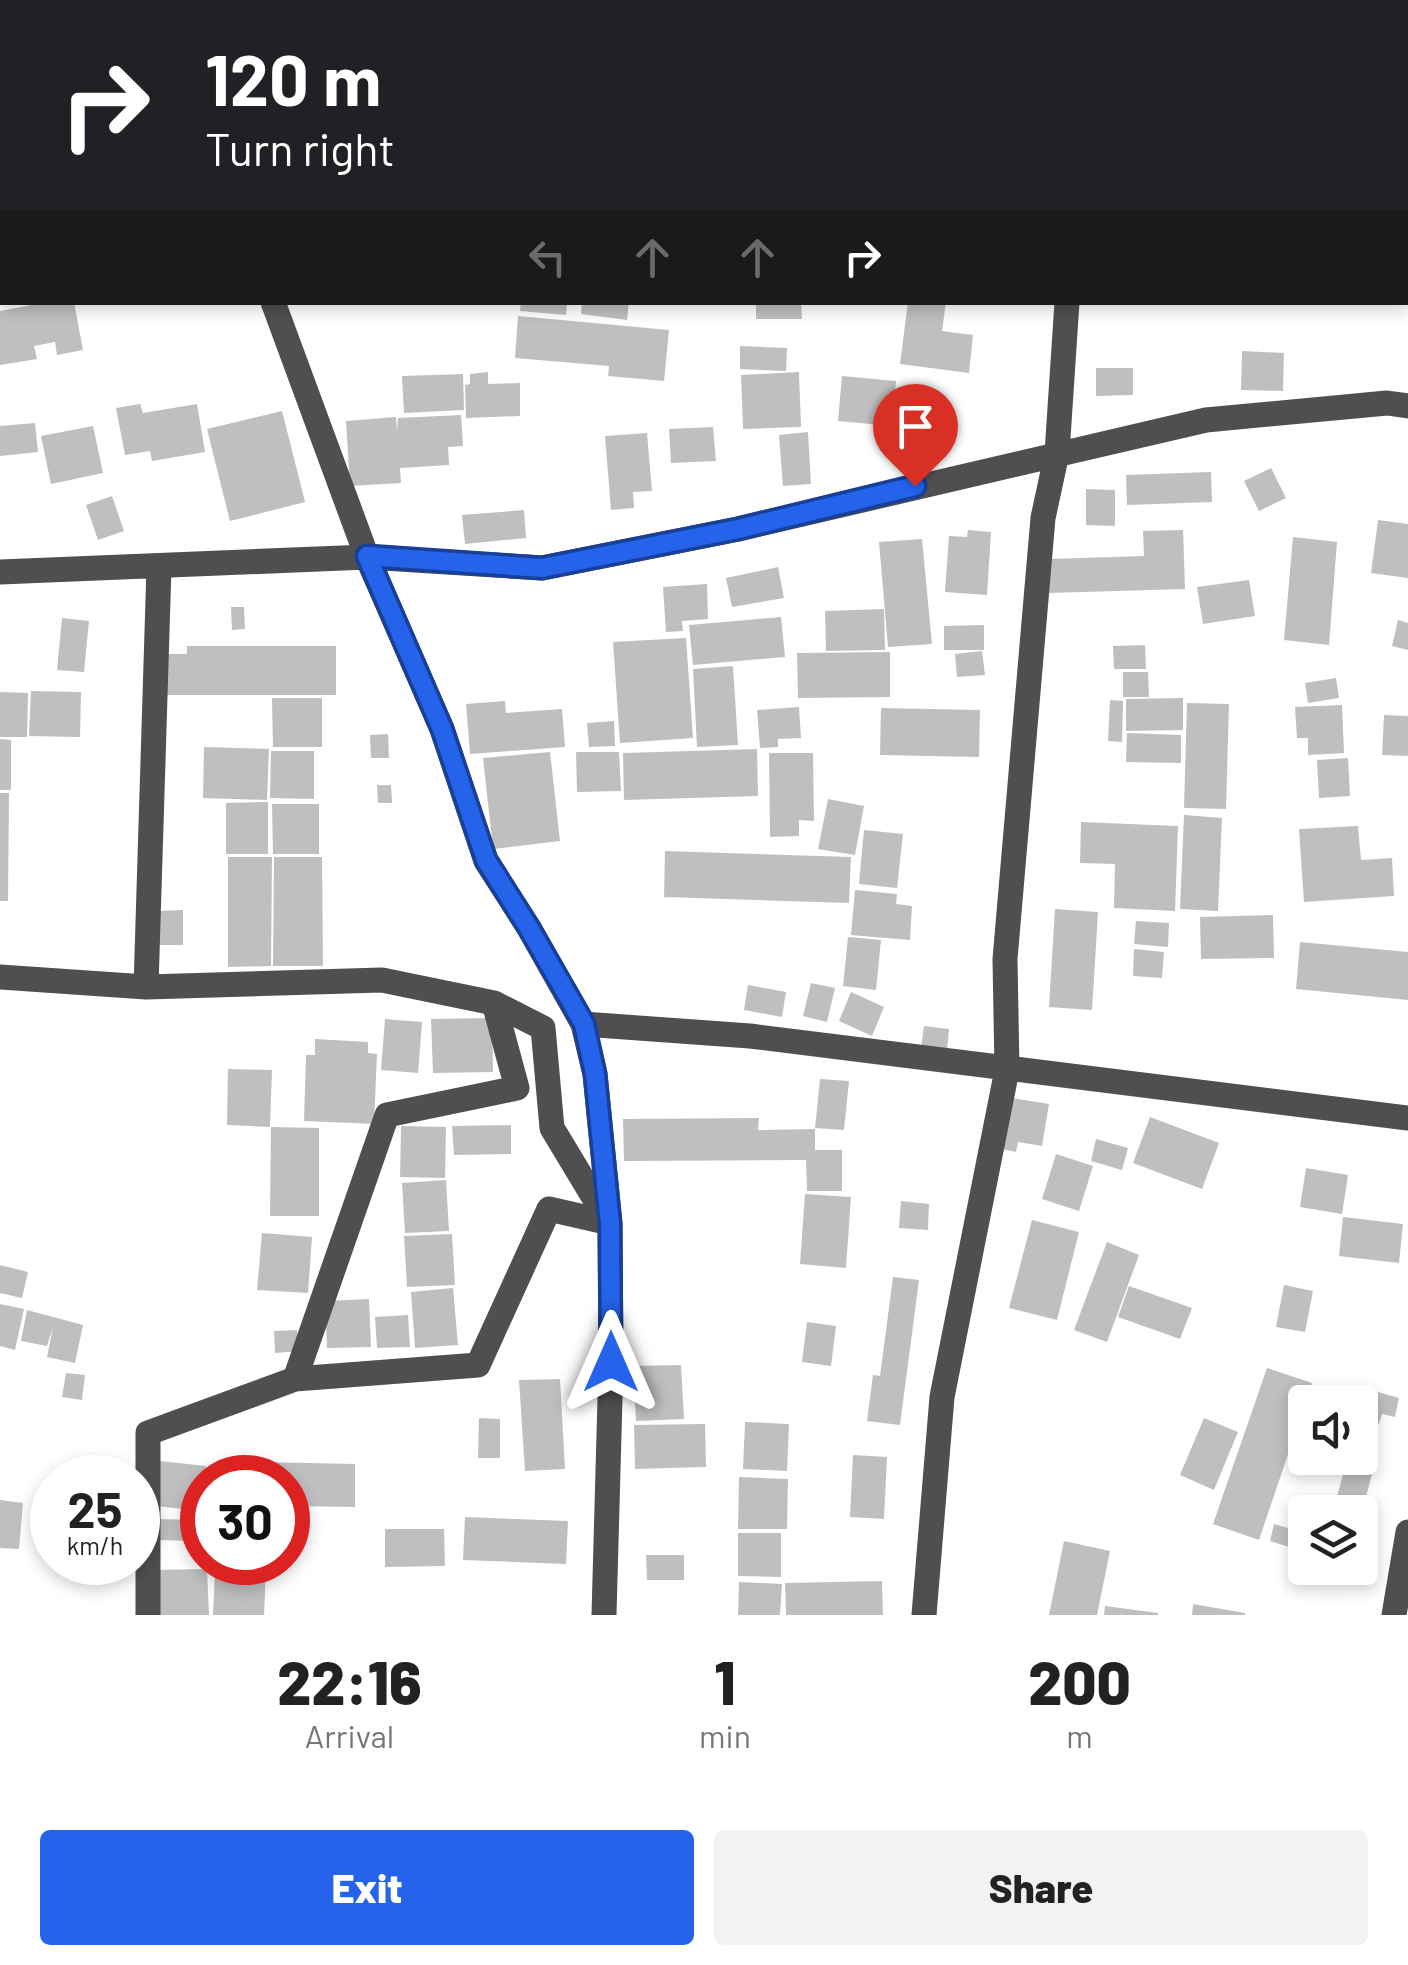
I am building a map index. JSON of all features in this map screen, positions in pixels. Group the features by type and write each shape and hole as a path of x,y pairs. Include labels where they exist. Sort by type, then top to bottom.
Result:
{"street":[{"path":"274,305 367,556 442,729 486,860 584,1024 595,1074 610,1224 611,1362 604,1615"},
{"path":"924,1615 942,1397 1006,1070 1005,959 1043,518 1057,452 1067,305"},
{"path":"0,572 367,556 542,568 738,529 1206,420 1388,403 1408,406"},
{"path":"146,987 159,567"},
{"path":"0,977 146,987 382,980 494,1003 543,1028 552,1128 610,1224"},
{"path":"294,1379 387,1114 517,1088 494,1003"},
{"path":"584,1024 750,1036 1408,1118"},
{"path":"148,1615 148,1433 294,1379 478,1365 549,1210 610,1224"},
{"path":"1394,1615 1408,1532"}],"building":[{"path":"32,305 75,305 83,350 57,355 55,342 34,346 37,359 0,365 0,311"},
{"path":"521,305 567,305 566,315 520,311"},
{"path":"582,305 629,305 627,320 581,314"},
{"path":"756,305 801,305 802,319 756,319"},
{"path":"908,305 946,305 942,331 973,335 969,373 900,364"},
{"path":"518,316 669,330 664,381 608,376 609,366 515,358"},
{"path":"740,346 787,348 786,371 740,369"},
{"path":"1242,351 1284,353 1283,391 1241,390"},
{"path":"1096,368 1133,368 1133,395 1096,396"},
{"path":"488,372 488,384 520,383 520,416 466,418 465,385 470,384 470,374"},
{"path":"799,372 801,427 743,429 741,375"},
{"path":"463,374 464,410 404,413 402,376"},
{"path":"842,376 896,381 892,426 838,421"},
{"path":"140,404 143,413 197,404 205,452 152,461 150,451 125,455 116,408"},
{"path":"282,411 305,502 230,521 207,429"},
{"path":"461,415 463,446 448,447 449,465 400,468 401,483 350,486 346,421 396,417 397,431 398,418"},
{"path":"35,423 38,452 0,456 0,426"},
{"path":"93,426 103,473 51,484 41,436"},
{"path":"713,427 716,461 671,463 669,429"},
{"path":"808,432 811,484 783,486 779,435"},
{"path":"647,433 652,491 633,492 634,508 611,510 605,436"},
{"path":"1271,468 1286,498 1259,511 1244,481"},
{"path":"1211,472 1212,502 1127,505 1126,475"},
{"path":"1086,489 1115,490 1115,526 1086,525"},
{"path":"112,496 124,531 98,540 86,505"},
{"path":"524,510 526,538 465,544 462,515"},
{"path":"1378,520 1408,524 1408,578 1371,573"},
{"path":"968,530 991,532 987,595 945,592 949,536 967,537"},
{"path":"1183,530 1185,589 1048,593 1047,559 1144,556 1143,531"},
{"path":"1293,537 1337,542 1329,645 1284,640"},
{"path":"922,539 932,644 888,647 879,542"},
{"path":"778,567 784,598 732,607 726,578"},
{"path":"1249,580 1255,616 1203,624 1197,587"},
{"path":"707,584 708,619 682,621 683,631 666,632 663,587"},
{"path":"231,607 244,607 245,629 232,630"},
{"path":"884,609 885,650 826,651 825,611"},
{"path":"781,617 785,657 693,665 689,625"},
{"path":"62,618 89,621 84,672 57,670"},
{"path":"1398,620 1408,623 1408,650 1392,646"},
{"path":"984,625 984,650 944,650 944,626"},
{"path":"686,638 693,738 620,743 613,642"},
{"path":"1145,645 1146,669 1114,669 1113,646"},
{"path":"187,646 336,646 336,695 165,695 165,654 187,654"},
{"path":"982,651 985,675 957,677 955,654"},
{"path":"890,652 890,697 798,698 797,653"},
{"path":"733,666 738,745 697,747 693,669"},
{"path":"1123,672 1148,672 1149,697 1123,697"},
{"path":"1336,678 1339,698 1308,703 1305,683"},
{"path":"31,691 81,692 80,737 29,736"},
{"path":"0,692 28,693 27,737 0,737"},
{"path":"272,698 322,698 322,747 273,747"},
{"path":"1183,698 1183,730 1126,731 1126,699"},
{"path":"1110,700 1123,701 1122,742 1108,741"},
{"path":"505,701 506,713 562,709 565,747 470,754 466,704"},
{"path":"1187,703 1229,704 1226,809 1184,808"},
{"path":"1342,705 1344,753 1308,755 1308,738 1297,738 1295,707"},
{"path":"799,707 801,738 778,739 778,747 760,748 757,710"},
{"path":"881,708 980,710 979,757 880,755"},
{"path":"1384,715 1408,716 1408,756 1382,755"},
{"path":"614,721 615,746 589,747 587,723"},
{"path":"1127,733 1181,735 1181,763 1126,762"},
{"path":"388,734 389,758 371,758 370,735"},
{"path":"0,739 11,740 11,790 0,790"},
{"path":"204,747 269,749 267,800 203,798"},
{"path":"757,749 758,796 624,800 623,753"},
{"path":"271,751 314,751 314,799 270,798"},
{"path":"550,752 560,841 493,849 483,758"},
{"path":"576,752 619,752 621,791 577,792"},
{"path":"769,753 813,753 814,821 799,820 799,836 770,837"},
{"path":"1348,758 1350,796 1319,798 1317,760"},
{"path":"377,785 391,785 392,803 378,803"},
{"path":"0,793 9,793 8,901 0,901"},
{"path":"828,799 864,806 855,855 818,849"},
{"path":"268,802 268,854 226,854 226,803"},
{"path":"272,804 319,804 319,854 273,854"},
{"path":"1184,815 1222,818 1218,911 1180,909"},
{"path":"1081,822 1178,826 1175,911 1114,908 1115,864 1080,863"},
{"path":"1358,826 1361,860 1392,858 1394,896 1304,902 1299,829"},
{"path":"864,830 903,834 897,888 859,884"},
{"path":"665,851 851,857 849,903 664,897"},
{"path":"228,857 272,857 271,966 228,967"},
{"path":"274,857 322,857 323,966 273,966"},
{"path":"855,890 897,894 896,904 912,906 910,940 851,935"},
{"path":"1055,909 1098,912 1092,1010 1049,1007"},
{"path":"183,910 183,945 154,945 154,911"},
{"path":"1273,915 1274,958 1201,959 1200,917"},
{"path":"1136,921 1169,923 1168,947 1134,944"},
{"path":"848,937 881,940 876,990 843,986"},
{"path":"1300,942 1408,952 1408,1000 1296,989"},
{"path":"1134,949 1164,952 1162,978 1133,976"},
{"path":"811,983 835,988 827,1022 803,1016"},
{"path":"748,985 786,992 782,1017 744,1010"},
{"path":"851,992 884,1007 872,1036 839,1021"},
{"path":"492,1018 493,1072 433,1073 431,1019"},
{"path":"385,1019 422,1022 418,1073 381,1070"},
{"path":"924,1026 949,1029 947,1051 921,1048"},
{"path":"315,1039 368,1042 368,1053 377,1054 374,1124 304,1121 306,1055 315,1055"},
{"path":"228,1069 272,1070 270,1127 227,1125"},
{"path":"820,1079 849,1081 844,1130 815,1128"},
{"path":"1005,1097 1049,1104 1042,1146 1018,1142 1016,1152 997,1148"},
{"path":"1150,1117 1219,1143 1202,1189 1133,1163"},
{"path":"759,1118 758,1130 815,1129 815,1150 842,1150 842,1191 807,1191 806,1160 624,1161 623,1119"},
{"path":"511,1125 511,1154 454,1155 452,1126"},
{"path":"401,1126 446,1127 445,1178 400,1177"},
{"path":"271,1127 319,1128 319,1216 270,1216"},
{"path":"1096,1139 1128,1148 1122,1170 1091,1161"},
{"path":"1056,1154 1093,1166 1079,1211 1042,1199"},
{"path":"1306,1168 1348,1175 1342,1214 1300,1207"},
{"path":"446,1180 449,1231 405,1233 402,1183"},
{"path":"805,1194 851,1197 846,1268 800,1264"},
{"path":"901,1201 929,1204 928,1230 899,1228"},
{"path":"1343,1217 1403,1224 1399,1263 1339,1256"},
{"path":"1032,1220 1079,1232 1057,1320 1009,1308"},
{"path":"262,1233 312,1237 308,1293 257,1290"},
{"path":"452,1234 455,1285 407,1287 404,1236"},
{"path":"1107,1242 1139,1255 1107,1342 1074,1330"},
{"path":"0,1265 28,1272 22,1298 0,1293"},
{"path":"893,1277 919,1280 900,1425 867,1421 873,1375 880,1376"},
{"path":"1284,1285 1313,1291 1305,1332 1276,1327"},
{"path":"1129,1286 1192,1308 1180,1339 1118,1317"},
{"path":"453,1288 458,1345 415,1348 411,1292"},
{"path":"369,1299 371,1347 327,1348 325,1301"},
{"path":"0,1304 24,1309 15,1350 0,1346"},
{"path":"27,1310 83,1325 75,1363 47,1357 53,1327 47,1346 21,1341"},
{"path":"408,1315 410,1347 377,1348 375,1317"},
{"path":"807,1322 836,1326 831,1366 802,1362"},
{"path":"297,1330 300,1351 275,1353 274,1331"},
{"path":"681,1365 684,1419 636,1421 633,1366"},
{"path":"1267,1368 1312,1383 1288,1385 1288,1454 1259,1540 1213,1524"},
{"path":"66,1373 85,1375 82,1400 62,1397"},
{"path":"560,1379 565,1469 525,1471 519,1380"},
{"path":"1378,1392 1399,1398 1395,1417 1382,1414 1379,1424"},
{"path":"479,1418 500,1419 500,1458 478,1458"},
{"path":"1204,1418 1238,1432 1214,1490 1180,1475"},
{"path":"745,1422 789,1424 787,1471 743,1469"},
{"path":"705,1424 706,1467 635,1469 634,1425"},
{"path":"853,1455 887,1457 884,1519 850,1517"},
{"path":"160,1461 180,1463 180,1509 160,1506"},
{"path":"310,1463 355,1464 355,1507 310,1506"},
{"path":"1343,1475 1372,1475 1366,1495 1338,1495"},
{"path":"739,1477 788,1479 787,1529 738,1529"},
{"path":"0,1500 23,1503 19,1549 0,1548"},
{"path":"465,1517 568,1521 566,1564 463,1560"},
{"path":"160,1519 180,1520 180,1541 160,1540"},
{"path":"1274,1524 1288,1528 1288,1547 1270,1541"},
{"path":"385,1529 444,1529 445,1566 385,1567"},
{"path":"738,1533 781,1533 781,1577 738,1576"},
{"path":"1064,1541 1110,1551 1097,1615 1049,1615"},
{"path":"646,1555 684,1555 684,1580 647,1580"},
{"path":"180,1569 180,1585 208,1585 209,1615 154,1615 153,1585 160,1585 160,1570"},
{"path":"882,1581 883,1615 786,1615 785,1583"},
{"path":"739,1582 782,1584 780,1615 738,1615"},
{"path":"214,1585 265,1585 264,1615 213,1615"},
{"path":"1193,1604 1245,1613 1245,1615 1192,1615"},
{"path":"1105,1606 1158,1613 1158,1615 1104,1615"}],"route":[{"path":"611,1362 610,1224 595,1074 584,1024 486,860 442,729 367,556 542,568 738,529 915,486"}]}
